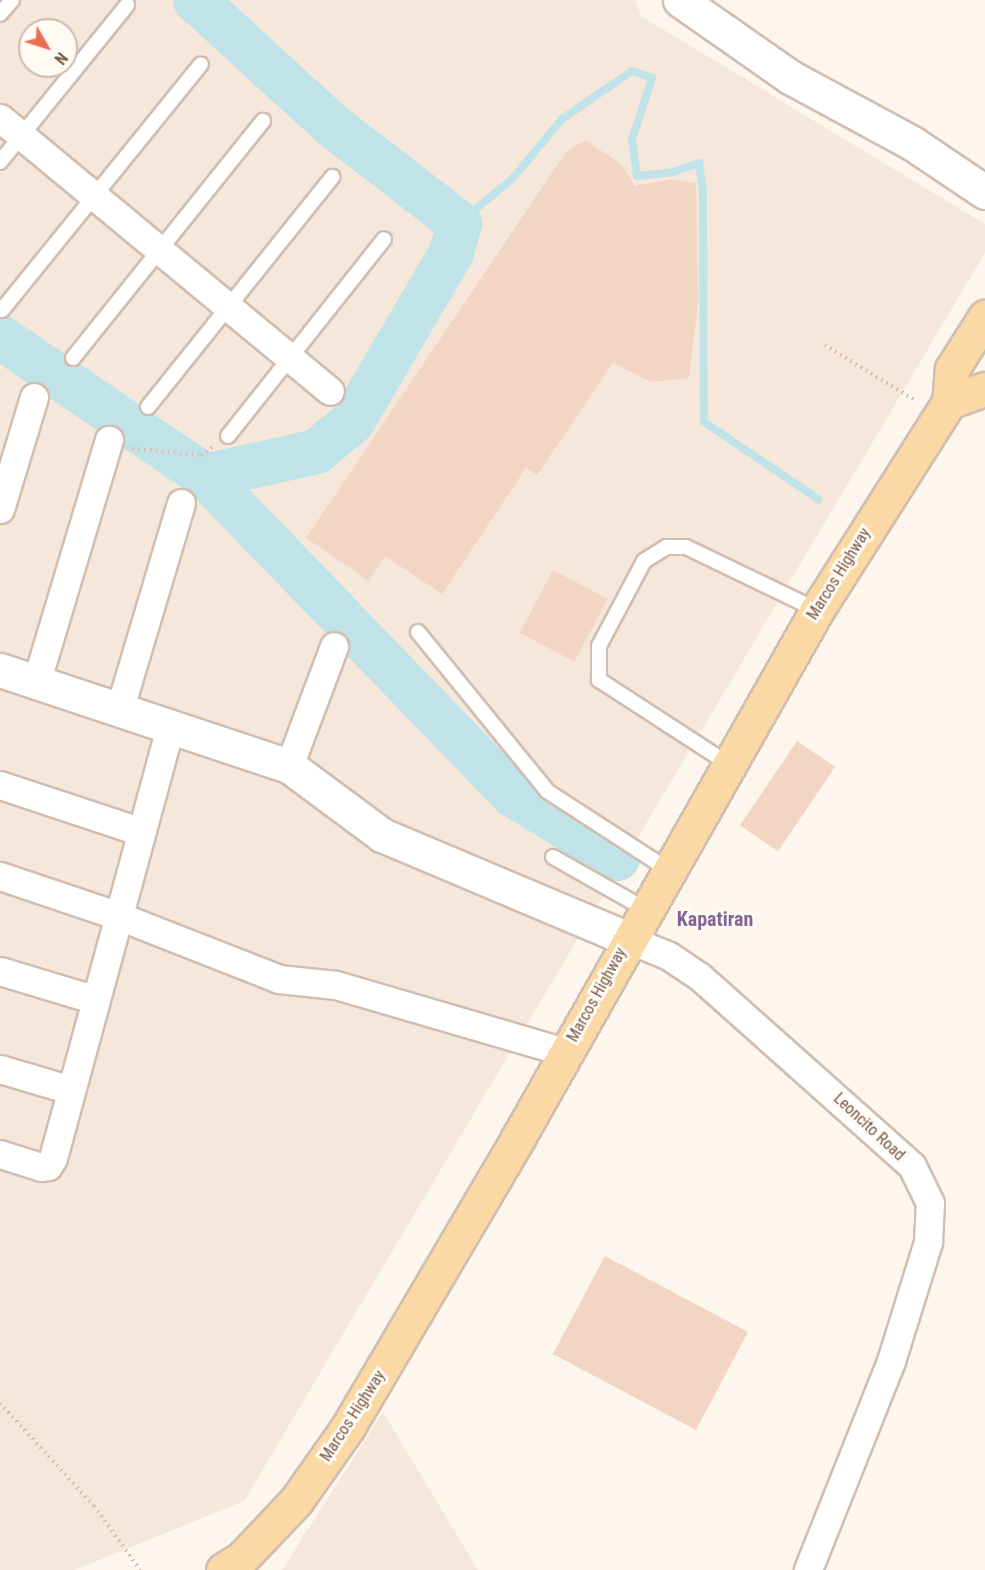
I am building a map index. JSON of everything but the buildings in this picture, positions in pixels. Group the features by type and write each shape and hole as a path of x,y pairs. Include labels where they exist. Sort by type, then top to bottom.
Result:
{"main road":[{"name":"Marcos Highway","path":"223,1570 242,1558 296,1501 348,1427 565,1052 727,763 816,610 944,409 952,369 985,317"},
{"path":"944,409 985,389"}],"street":[{"path":"680,0 790,77 912,143 985,192"},
{"path":"0,118 330,391"},
{"path":"0,509 34,398"},
{"path":"36,683 109,440"},
{"path":"119,711 181,503"},
{"path":"289,766 334,646"},
{"path":"0,670 289,766 382,835 628,939"},
{"path":"0,1154 48,1166 71,1090 93,999 139,831 170,727"},
{"path":"0,785 139,831"},
{"path":"0,876 116,915 279,979 336,985 565,1052"},
{"name":"Leoncito Road","path":"628,939 669,956 735,1007 912,1166 930,1203 928,1242 891,1362 808,1570"},
{"path":"0,971 93,999"},
{"path":"0,1069 71,1090"}],"lane":[{"path":"0,15 12,0"},
{"path":"0,162 127,4"},
{"path":"2,310 93,194 201,64"},
{"path":"73,358 263,120"},
{"path":"148,407 332,177"},
{"path":"228,436 384,239"},
{"path":"727,763 599,680 598,646 644,561 666,547 686,547 816,610"},
{"path":"418,632 547,790 667,870"},
{"path":"553,857 645,909"}],"path":[{"path":"825,345 944,409"},
{"path":"137,451 201,455"},
{"path":"0,1403 94,1506 140,1570"}],"shaded area":[{"path":"0,0 636,0 641,16 985,224 985,253 244,1501 75,1570 0,1570"},
{"path":"383,1412 478,1570 282,1570"}],"waterway":[{"path":"0,337 205,476 316,451 352,421 451,252 459,223 331,124 195,0"},
{"path":"459,223 513,178 562,119 632,71 652,78 632,140 637,176 673,172 699,163 703,190 704,422 818,499"},
{"path":"205,476 512,794 617,858"}],"district":[{"name":"Kapatiran","path":"715,919"}]}
